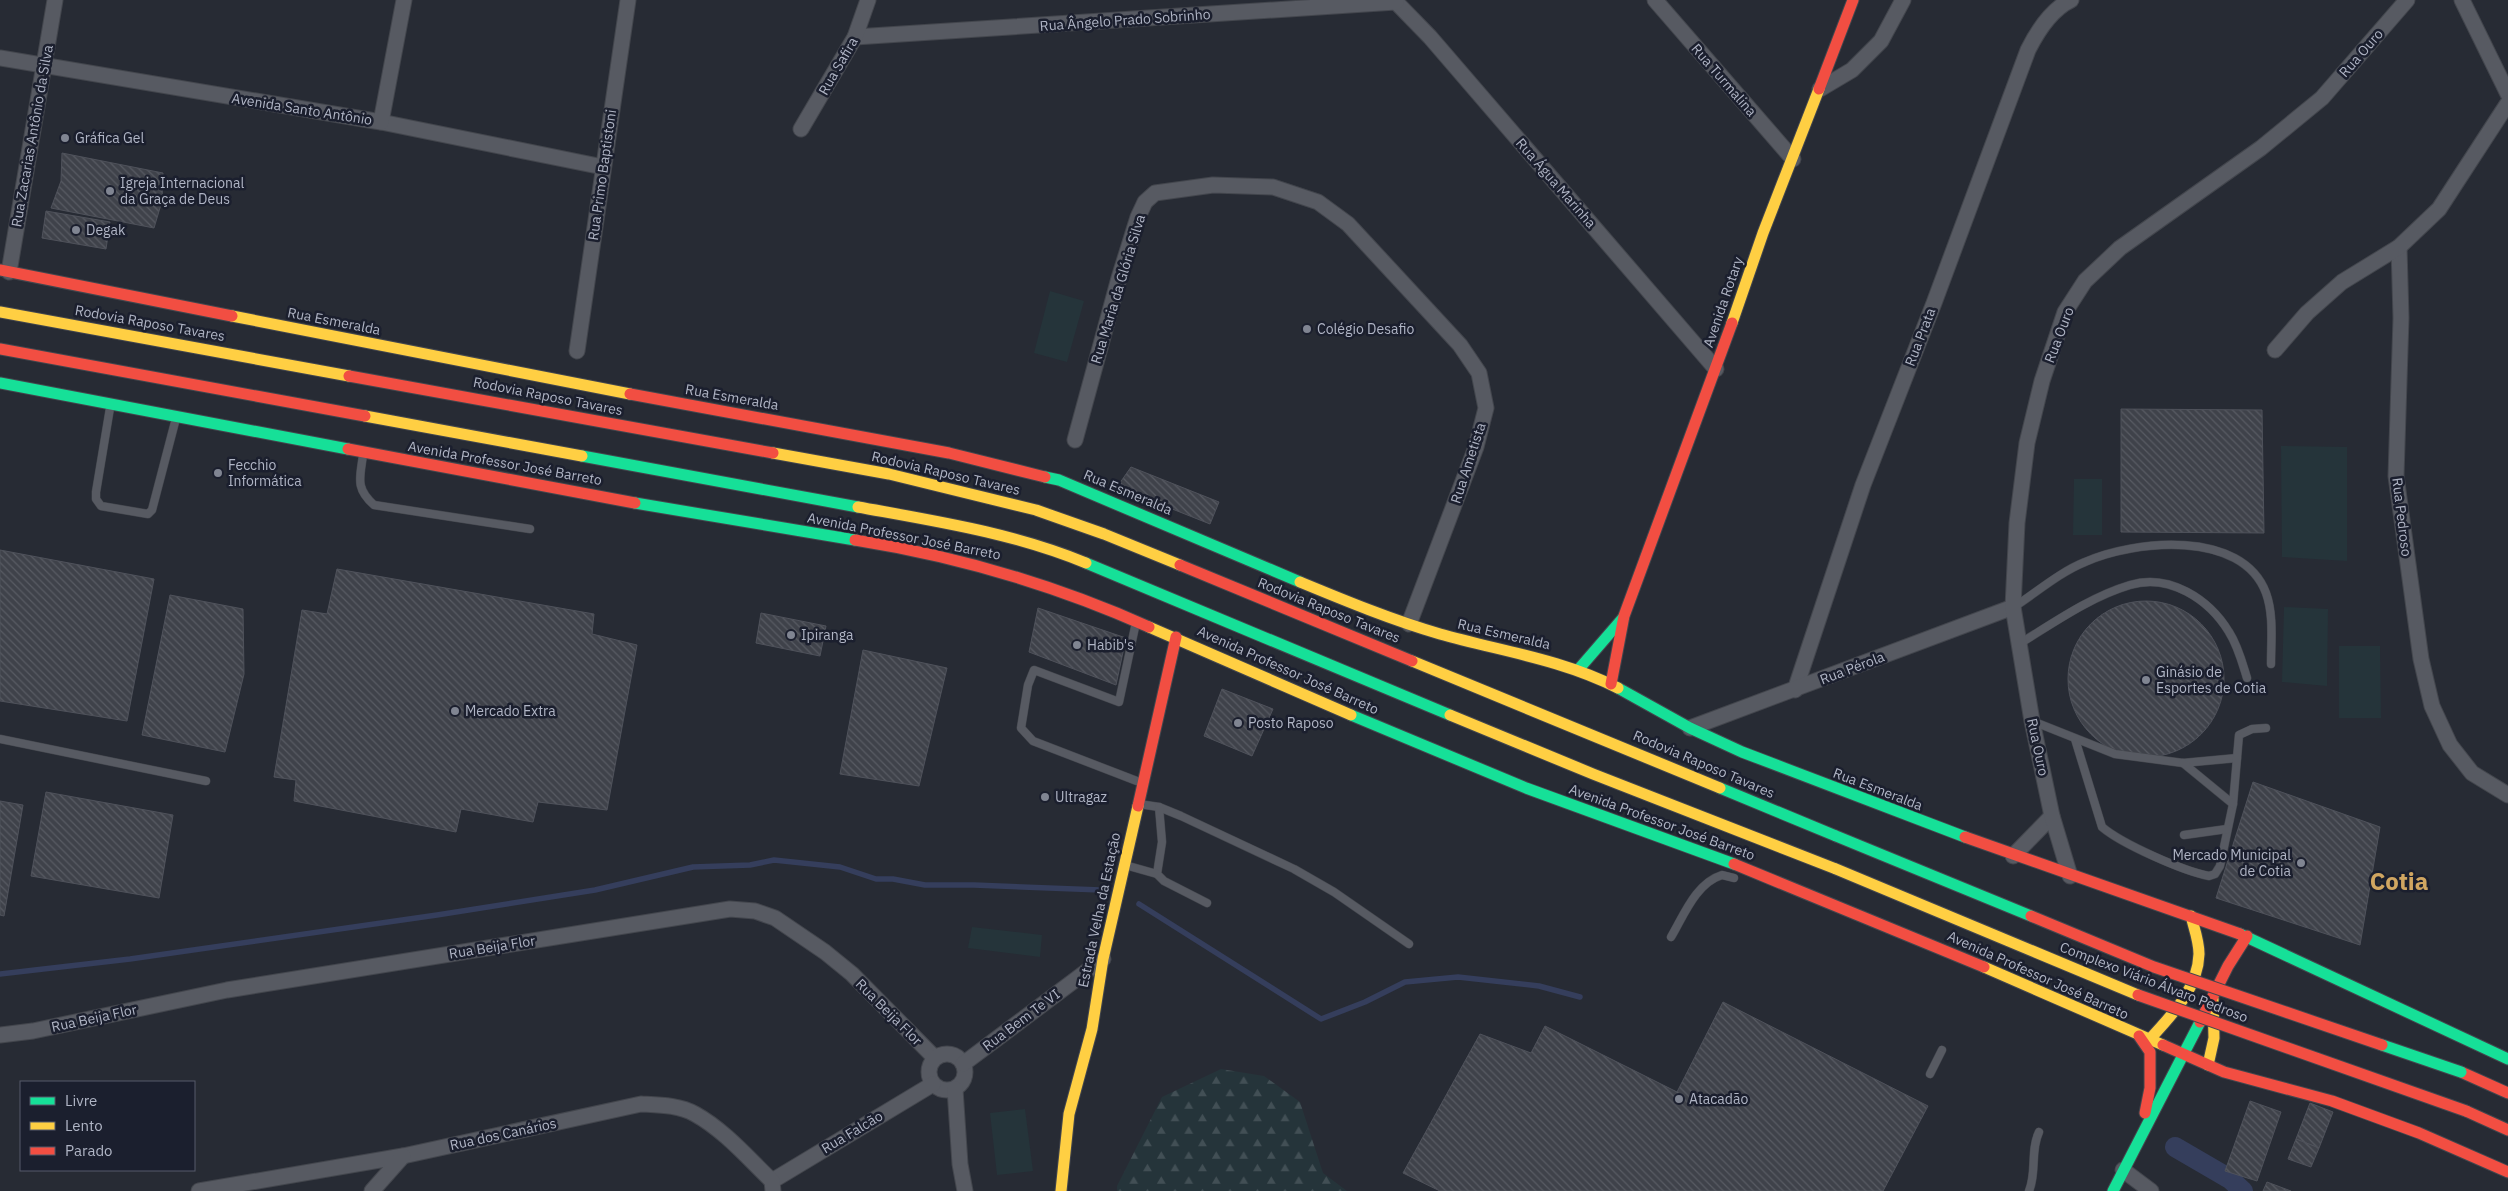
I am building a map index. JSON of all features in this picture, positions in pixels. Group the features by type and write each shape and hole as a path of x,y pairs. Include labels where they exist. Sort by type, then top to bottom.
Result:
{"main road":[{"name":"Avenida Rotary","path":"1611,684 1624,616 1716,369 1763,233 1853,0"},
{"name":"Rua Esmeralda","path":"5,271 565,382 940,451 1059,480 1364,609 1440,634 1549,660 1578,670 1611,684 1690,728 1742,752 2013,856 2247,936"},
{"path":"49,309 111,331"},
{"name":"Rodovia Raposo Tavares","path":"0,312 890,474 1036,510 1104,534 1836,836"},
{"path":"0,349 946,523 1034,544 1076,559 1593,774 1836,869"},
{"name":"Avenida Professor José Barreto","path":"0,383 363,453 723,519 882,544 1007,573 1065,592 1176,636 1296,692 1526,788 1708,853 2042,991 2224,1072 2332,1101 2419,1133 2508,1172"},
{"name":"Avenida Rotary","path":"1578,670 1624,616"},
{"path":"1176,636 1232,649"},
{"name":"Estrada Velha da Estação","path":"1061,1191 1069,1114 1092,1029 1102,959 1176,636"},
{"path":"1389,702 1715,833 1793,861 1836,869"},
{"name":"Complexo Viário Álvaro Pedroso","path":"1836,836 2154,967 2461,1072 2508,1093"},
{"name":"Complexo Viário Álvaro Pedroso","path":"1836,869 2155,1002 2466,1112 2508,1130"},
{"path":"2142,1132 2150,1088 2150,1052 2144,1038 2179,1007 2193,980 2199,955 2191,916"},
{"path":"2113,1191 2122,1170 2184,1055 2228,962 2247,936 2508,1059"},
{"path":"2208,1065 2214,1038 2213,993"},
{"path":"2201,1078 2224,1072"},
{"path":"2142,1132 2179,1090"}],"street":[{"name":"Rua Zacarias Antônio da Silva","path":"5,271 55,0"},
{"path":"381,122 404,0"},
{"name":"Rua Primo Baptistoni","path":"576,351 628,0"},
{"name":"Rua Safira","path":"801,129 856,37 868,0"},
{"name":"Rua Turmalina","path":"1655,0 1793,159"},
{"path":"1820,89 1852,70 1881,41 1903,0"},
{"name":"Rua Prata","path":"1795,690 1863,485 1934,303 2028,50 2038,31 2064,3 2071,0"},
{"name":"Rua Ouro","path":"2070,876 2052,816 2032,721 2014,607 2017,523 2026,443 2042,380 2065,312 2085,282 2120,248 2261,148 2322,98 2407,0"},
{"path":"2462,0 2508,94"},
{"name":"Rua Ângelo Prado Sobrinho","path":"856,37 1395,1"},
{"name":"Rua Água Marinha","path":"1395,1 1430,37 1716,369"},
{"name":"Avenida Santo Antônio","path":"0,58 43,67 381,122 602,167"},
{"path":"2275,350 2307,313 2342,282 2399,247 2439,209 2508,103"},
{"name":"Rua Maria da Glória Silva","path":"1075,440 1119,278 1138,217 1145,202 1155,193 1213,185 1273,187 1318,202 1348,224"},
{"name":"Rua Ametista","path":"1348,224 1460,345 1479,373 1486,408 1476,447 1410,624"},
{"name":"Rua Pedroso","path":"2399,247 2401,318 2396,476 2421,659 2432,706 2450,745 2472,773 2508,795"},
{"name":"Rua Pérola","path":"1690,728 2014,607"},
{"path":"2013,856 2052,816"},
{"name":"Rua Beija Flor","path":"0,1035 34,1031 228,990 730,909 754,911 775,918 825,952 852,974 935,1058"},
{"name":"Rua Bem Te VI","path":"963,1064 1102,959"},
{"path":"955,1089 939,1089 933,1084 929,1075 930,1066 935,1058 950,1055 958,1058 963,1064 964,1078 955,1089 960,1164 965,1191"},
{"name":"Rua Falcão","path":"772,1186 933,1084"},
{"name":"Rua dos Canários","path":"199,1191 403,1156 641,1104 669,1106 694,1114 724,1136 772,1186"},
{"path":"372,1191 403,1156"},
{"path":"2122,1170 2151,1191"}],"lane":[{"path":"110,404 96,492 96,499 101,506 148,514 152,510 176,417"},
{"path":"363,453 359,484 365,497 374,505 530,530"},
{"path":"2014,607 2083,562 2115,550 2149,546 2195,546 2228,554 2252,571 2265,591 2270,610 2271,664"},
{"path":"2019,644 2092,600 2131,584 2162,582 2186,590 2211,608 2229,632 2247,678"},
{"path":"1136,621 1119,702 1034,670 1028,685 1021,728 1033,741 1142,783"},
{"path":"2032,721 2115,754 2182,763 2237,758"},
{"path":"2075,739 2097,816 2102,827 2111,835 2209,876 2214,874 2220,866 2233,804 2239,735 2252,729 2266,728"},
{"path":"0,740 206,782"},
{"path":"2182,763 2233,804"},
{"path":"1137,804 1159,807 1200,824 1294,869 1334,892 1410,944"},
{"path":"1157,874 1162,842 1159,807"},
{"path":"2184,835 2227,829"},
{"path":"1703,856 1894,940"},
{"path":"1124,865 1157,874 1164,881 1207,903"},
{"path":"1672,937 1689,906 1704,885 1722,875 1738,879"},
{"path":"1930,1074 1942,1050"},
{"path":"2029,1191 2033,1177 2034,1143 2039,1132"}],"green space":[{"path":"1050,291 1084,301 1067,362 1034,353"},
{"path":"2281,446 2347,447 2347,561 2282,557"},
{"path":"2074,479 2102,479 2102,535 2073,535"},
{"path":"2284,607 2328,609 2327,686 2282,682"},
{"path":"2339,646 2380,646 2381,718 2339,718"},
{"path":"972,927 1042,935 1040,957 968,948"},
{"path":"1221,1069 1264,1076 1300,1102 1323,1173 1347,1191 1117,1191 1117,1186 1162,1097"},
{"path":"1025,1109 1033,1171 997,1175 990,1113"}],"building":[{"name":"Igreja Internacional da Graça de Deus","path":"62,153 163,173 162,201 154,228 51,208 61,181"},
{"name":"Degak","path":"46,211 110,222 106,249 42,238"},
{"path":"2121,409 2262,410 2264,533 2121,532"},
{"path":"1131,467 1219,502 1210,524 1117,487"},
{"path":"0,550 154,579 127,721 0,701"},
{"name":"Mercado Extra","path":"337,569 594,614 592,634 637,645 607,810 538,802 533,822 461,809 456,832 294,801 296,780 274,777 302,610 327,614"},
{"path":"170,595 243,609 244,674 225,752 142,735"},
{"name":"Ginásio de Esportes de Cotia","path":"2138,601 2154,601 2169,604 2183,610 2196,618 2207,629 2221,656 2224,679 2223,694 2215,716 2207,729 2196,740 2169,754 2154,757 2138,757 2123,754 2109,748 2096,740 2085,729 2071,702 2068,687 2068,671 2071,656 2077,642 2085,629 2096,618 2123,604"},
{"name":"Habib's","path":"1038,608 1126,638 1116,685 1029,652"},
{"name":"Ipiranga","path":"761,613 826,626 820,656 756,643"},
{"path":"863,650 947,668 919,786 840,774"},
{"name":"Posto Raposo","path":"1222,689 1273,709 1252,756 1204,736"},
{"name":"Mercado Municipal de Cotia","path":"2253,782 2380,827 2360,945 2216,898"},
{"path":"46,792 173,815 159,898 31,876"},
{"path":"0,801 23,805 4,916 0,915"},
{"name":"Atacadão","path":"1723,1002 1928,1106 1883,1191 1440,1191 1403,1173 1480,1034 1531,1053 1545,1026 1677,1092"},
{"path":"2250,1101 2281,1112 2257,1181 2225,1171"},
{"path":"2310,1103 2333,1112 2319,1148 2296,1139"},
{"path":"2296,1139 2319,1148 2311,1167 2288,1159"},
{"path":"2267,1182 2291,1191 2263,1191"}],"waterway":[{"path":"0,974 130,959 437,915 595,890 693,867 750,865 774,860 840,867 876,879 893,879 925,885 1101,890"},
{"path":"1139,904 1321,1019 1365,1002 1405,982 1458,977 1539,986 1580,997"},
{"path":"2175,1147 2230,1179 2243,1191"}],"traffic: fast":[{"path":"0,383 348,449"},
{"path":"582,456 858,507"},
{"path":"1045,477 1059,480 1300,582"},
{"path":"635,503 855,540"},
{"path":"1086,563 1450,715"},
{"path":"1578,670 1623,618"},
{"path":"1618,688 1690,728 1742,752 1965,837"},
{"path":"1351,715 1526,788 1734,864"},
{"path":"1720,788 1836,836"},
{"path":"1836,836 2031,916"},
{"path":"2240,934 2508,1059"},
{"path":"2113,1191 2200,1022"},
{"path":"2382,1045 2461,1072"}],"traffic: slow":[{"path":"1732,323 1763,233 1819,89"},
{"path":"0,312 349,376"},
{"path":"232,316 630,394"},
{"path":"365,416 582,456"},
{"path":"773,453 889,474 1036,510 1104,534 1180,565"},
{"path":"858,507 1003,536 1086,563"},
{"path":"1300,582 1404,623 1440,634 1530,656 1575,670 1618,688"},
{"path":"1149,627 1351,715"},
{"path":"1412,661 1720,788"},
{"path":"1450,715 1593,774 1836,869"},
{"path":"1061,1191 1069,1114 1092,1029 1103,959 1138,806"},
{"path":"1836,869 2138,995"},
{"path":"2149,1040 2182,1001 2194,979 2199,949 2191,916"},
{"path":"1984,967 2163,1045"},
{"path":"2208,1065 2214,1038 2213,999"}],"traffic: jam":[{"path":"1819,89 1853,0"},
{"path":"0,270 232,316"},
{"path":"1611,684 1624,616 1732,323"},
{"path":"0,349 365,416"},
{"path":"349,376 773,453"},
{"path":"630,394 949,453 1045,477"},
{"path":"348,449 635,503"},
{"path":"855,540 968,563 1078,598 1149,627"},
{"path":"1180,565 1412,661"},
{"path":"1138,806 1176,637"},
{"path":"1965,837 2240,934"},
{"path":"1734,864 1984,967"},
{"path":"2031,916 2154,967 2382,1045"},
{"path":"2200,1022 2228,966 2247,936"},
{"path":"2138,995 2466,1111"},
{"path":"2139,1036 2150,1052 2150,1088 2145,1113"},
{"path":"2163,1045 2224,1072 2332,1101 2419,1133 2508,1172"},
{"path":"2461,1072 2508,1093"},
{"path":"2466,1111 2508,1130"}],"place":[{"name":"Gráfica Gel","path":"65,138"},
{"name":"Igreja Internacional da Graça de Deus","path":"110,191"},
{"name":"Degak","path":"76,230"},
{"name":"Colégio Desafio","path":"1307,329"},
{"name":"Fecchio Informática","path":"218,473"},
{"name":"Ipiranga","path":"791,635"},
{"name":"Habib's","path":"1077,645"},
{"name":"Ginásio de Esportes de Cotia","path":"2146,680"},
{"name":"Mercado Extra","path":"455,711"},
{"name":"Posto Raposo","path":"1238,723"},
{"name":"Ultragaz","path":"1045,797"},
{"name":"Mercado Municipal de Cotia","path":"2301,863"},
{"name":"Atacadão","path":"1679,1099"}],"district":[{"name":"Cotia","path":"2399,881"}]}
